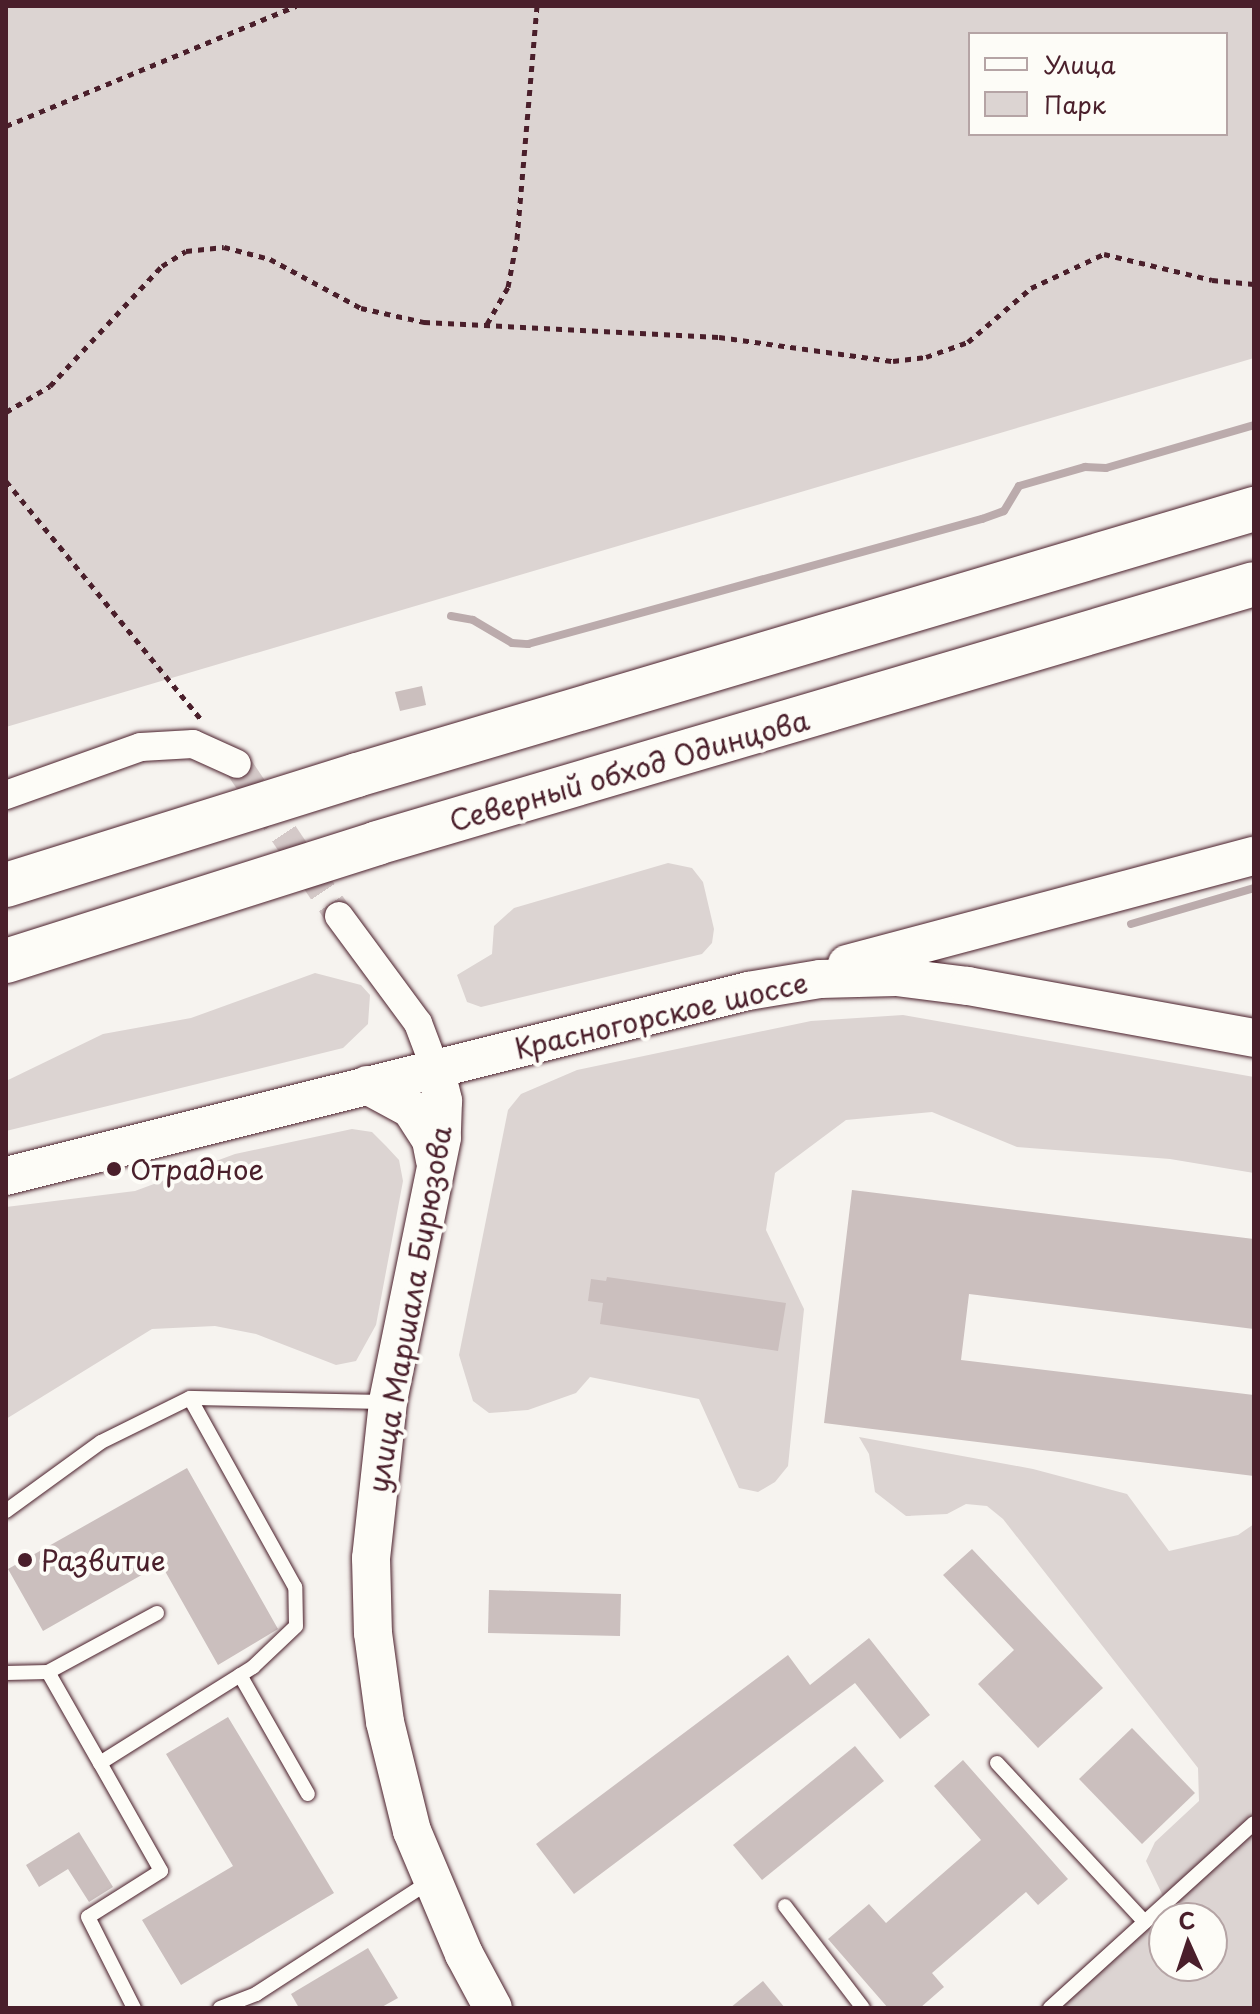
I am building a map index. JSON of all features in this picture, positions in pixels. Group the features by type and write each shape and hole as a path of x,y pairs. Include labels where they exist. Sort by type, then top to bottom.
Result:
{"highway":[{"path":"6,885 357,775 1254,509"},
{"name":"Северный обход Одинцова","path":"6,961 377,843 1254,584"}],"main road":[{"path":"748,991 1254,856"},
{"name":"Красногорское шоссе","path":"6,1178 75,1158 748,991 820,979 896,977 1254,1038"},
{"name":"улица Маршала Бирюзова","path":"435,1068 443,1101 434,1184 388,1402 372,1545 373,1633 385,1722 412,1831 493,2008"},
{"path":"367,1085 394,1095 422,1123 431,1140 434,1184"}],"street":[{"path":"6,795 141,747 193,744 237,764"},
{"path":"339,916 418,1023 435,1068"}],"lane":[{"path":"6,1511 101,1442 190,1398 388,1402"},
{"path":"100,1763 271,1654 296,1626 295,1587 190,1398"},
{"path":"6,1673 48,1672 157,1613"},
{"path":"48,1672 161,1871 88,1917 134,2008"},
{"path":"240,1675 308,1794"},
{"path":"997,1763 1145,1922"},
{"path":"1050,2008 1254,1823"},
{"path":"220,2008 256,1994 432,1880"},
{"path":"785,1906 863,2008"}],"path":[{"path":"6,126 296,6"},
{"path":"487,324 508,287 517,239 537,6"},
{"path":"6,412 50,386 162,266 186,251 224,247 270,259 361,308 424,322 719,337 893,361 926,357 968,342 1031,288 1104,254 1212,280 1254,284"},
{"path":"6,481 237,764"}],"green space":[{"path":"6,6 1254,6 1254,358 6,727"},
{"path":"668,863 692,868 703,882 714,929 712,943 702,954 481,1007 467,1002 457,975 492,954 494,926 514,908"},
{"path":"315,973 361,985 370,995 368,1024 343,1048 6,1131 6,1081 103,1034 191,1018"},
{"path":"903,1015 1254,1077 1254,1173 1170,1159 1017,1147 932,1112 846,1120 775,1173 766,1230 804,1309 788,1466 775,1482 758,1492 739,1488 699,1399 590,1377 576,1393 528,1410 489,1413 473,1401 459,1355 508,1110 521,1094 577,1070 811,1021"},
{"path":"352,1129 372,1132 386,1146 399,1160 403,1181 376,1325 356,1361 336,1365 256,1334 215,1326 152,1329 6,1419 6,1207 135,1191 235,1154"},
{"path":"859,1437 1033,1469 1127,1494 1169,1551 1238,1535 1254,1524 1254,2008 1038,2008 1148,1909 1148,1982 1228,1982 1228,1902 1156,1902 1163,1896 1146,1861 1155,1842 1199,1801 1198,1768 1003,1519 987,1506 966,1504 947,1514 906,1516 875,1492 869,1454"}],"building":[{"path":"422,686 426,705 400,711 395,692"},
{"path":"852,1190 1254,1239 1254,1329 969,1294 961,1360 1254,1395 1254,1476 824,1423"},
{"path":"607,1277 786,1303 778,1351 600,1324 603,1303 588,1301 591,1279 606,1281"},
{"path":"187,1468 278,1629 218,1665 161,1564 43,1631 8,1569"},
{"path":"972,1549 1103,1688 1038,1748 978,1684 1014,1650 943,1575"},
{"path":"489,1590 621,1594 620,1636 488,1633"},
{"path":"869,1638 930,1715 900,1739 855,1683 574,1894 536,1844 788,1655 810,1685"},
{"path":"228,1717 334,1893 181,1985 142,1920 233,1866 166,1754"},
{"path":"1132,1728 1195,1793 1142,1844 1079,1779"},
{"path":"855,1746 884,1781 762,1880 733,1845"},
{"path":"963,1760 1068,1879 1038,1905 1026,1892 932,1973 944,1987 920,2008 888,2008 828,1939 869,1904 886,1923 981,1840 934,1786"},
{"path":"79,1832 113,1887 89,1902 68,1869 39,1887 26,1865"},
{"path":"368,1948 398,1998 380,2008 299,2008 291,1994"},
{"path":"763,1981 785,2008 730,2008"}],"waterway":[{"path":"451,616 473,620 512,643 528,644 982,519 1004,511 1019,486 1085,467 1106,468 1254,425"},
{"path":"1131,924 1254,888"}],"tunnel":[{"path":"237,764 339,916"}],"place":[{"name":"Отрадное","path":"114,1169"},
{"name":"Развитие","path":"25,1560"}]}
